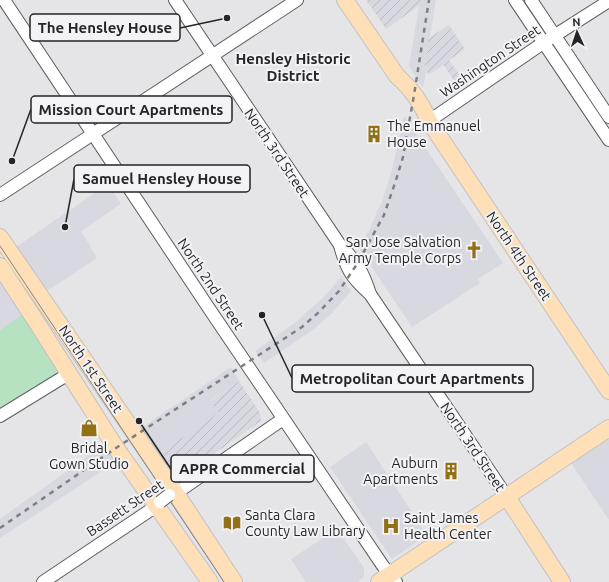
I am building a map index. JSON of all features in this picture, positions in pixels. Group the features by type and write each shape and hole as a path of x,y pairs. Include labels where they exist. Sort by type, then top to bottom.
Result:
{"main road":[{"name":"North 4th Street","path":"345,0 397,76 407,84 424,108 429,121 609,391"},
{"name":"North 1st Street","path":"0,237 165,499 210,582"},
{"name":"North 1st Street","path":"0,266 70,373 116,448 165,499 234,582"},
{"path":"388,579 609,428"},
{"name":"North 3rd Street","path":"507,497 562,582"}],"street":[{"name":"North 2nd Street","path":"4,0 283,418 388,579"},
{"name":"North 3rd Street","path":"175,0 340,246 344,262 357,283 370,294 507,497"},
{"path":"0,195 296,0"},
{"path":"515,0 609,140"},
{"path":"532,0 609,117"},
{"name":"Washington Street","path":"429,121 543,43 609,1"},
{"path":"0,416 70,373"},
{"name":"Bassett Street","path":"43,582 182,489 283,418"}],"shaded area":[{"path":"366,0 420,0 420,5 386,29"},
{"path":"420,0 436,0 425,64 426,71 423,88 409,66"},
{"path":"449,25 465,49 449,60 464,82 458,87 444,65 429,74 426,71 425,64 429,38"},
{"path":"404,116 503,263 478,279 480,283 412,327 359,248 383,199 392,170"},
{"path":"108,184 121,204 81,231 97,258 47,291 16,247"},
{"path":"0,273 23,314 0,330"},
{"path":"341,277 351,291 332,313 314,329 264,363 255,351 296,322 327,294"},
{"path":"231,367 239,381 211,400 218,413 157,455 138,430"},
{"path":"239,381 260,413 261,421 179,478 173,478 157,455 218,413 211,401"},
{"path":"609,437 609,520 571,463"},
{"path":"366,442 427,535 392,559 330,467"},
{"path":"105,444 116,462 0,538 0,519"},
{"path":"337,529 364,568 364,577 358,582 306,582 291,559"}],"green space":[{"path":"31,308 69,369 0,413 0,330"}],"tram line":[{"path":"0,246 224,582"}],"railway":[{"path":"0,528 116,448 302,327 339,291 357,264 384,215 396,180 403,157 429,0"}],"place":[{"name":"The Hensley House","path":"227,18"},
{"name":"The Emmanuel House","path":"374,134"},
{"name":"Mission Court Apartments","path":"12,161"},
{"name":"Samuel Hensley House","path":"65,227"},
{"name":"San Jose Salvation Army Temple Corps","path":"474,250"},
{"name":"Metropolitan Court Apartments","path":"262,315"},
{"name":"APPR Commercial","path":"139,421"},
{"name":"Bridal Gown Studio","path":"89,428"},
{"name":"Auburn Apartments","path":"451,471"},
{"name":"Santa Clara County Law Library","path":"232,523"},
{"name":"Saint James Health Center","path":"391,526"}],"district":[{"name":"Hensley Historic District","path":"293,66"}]}
